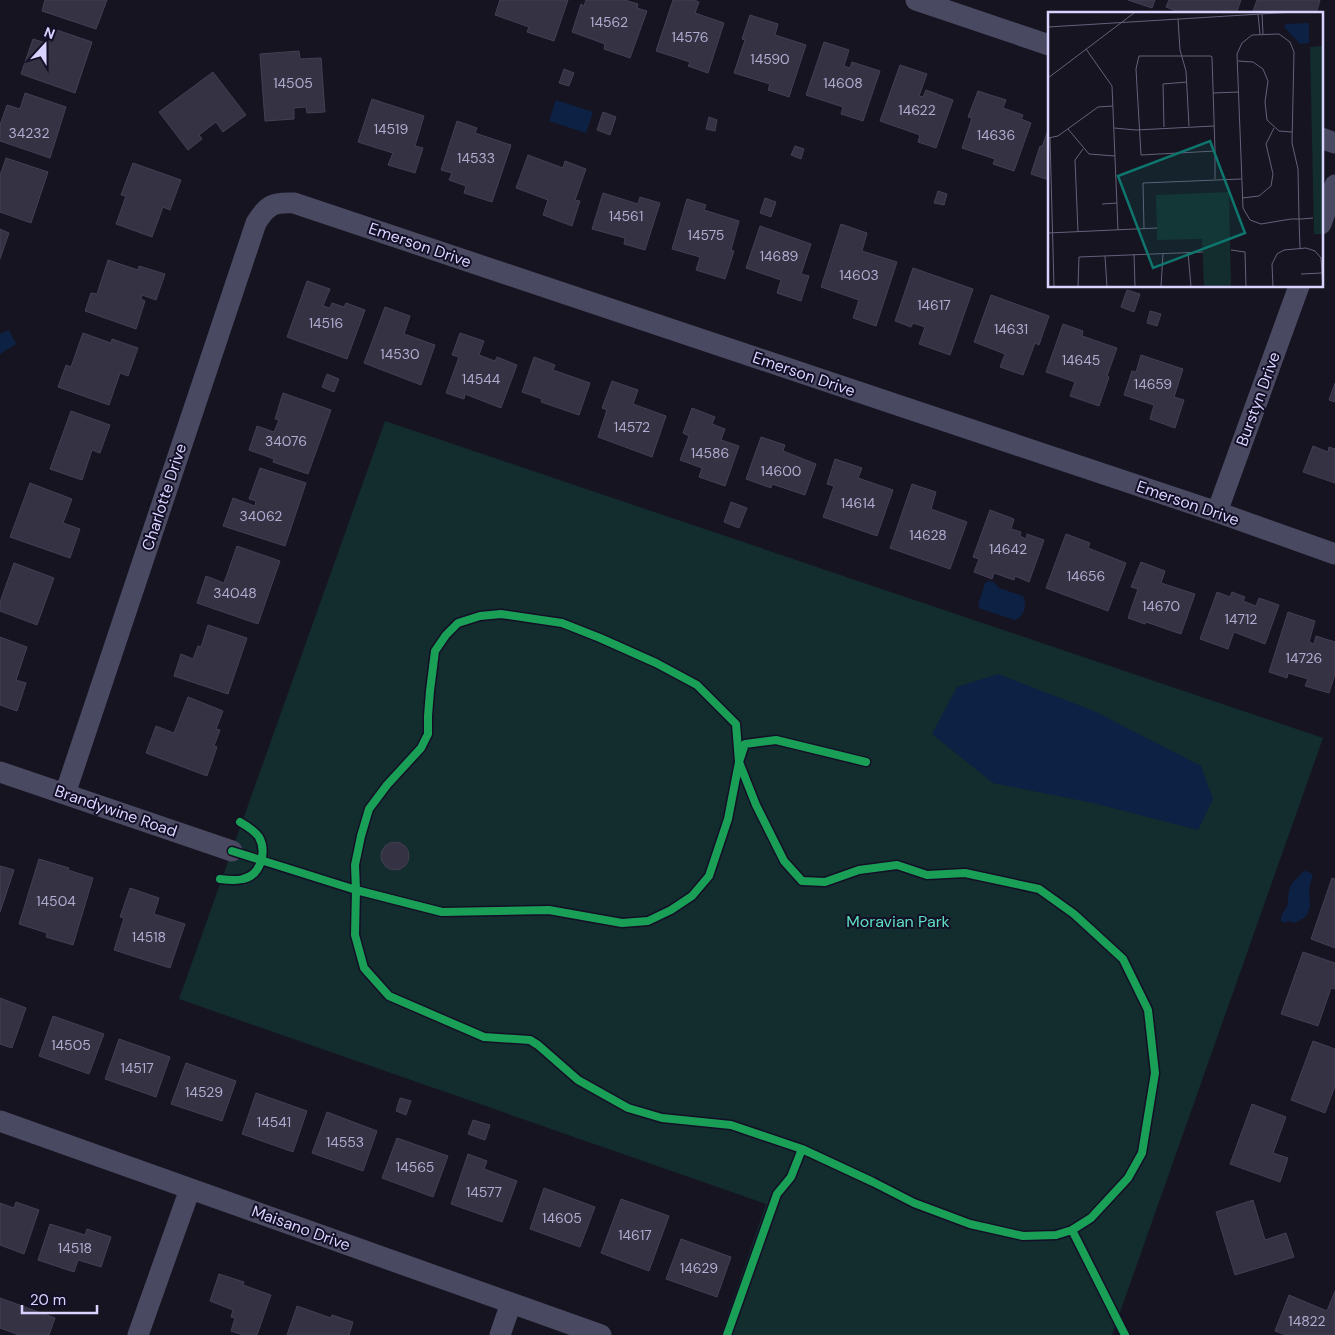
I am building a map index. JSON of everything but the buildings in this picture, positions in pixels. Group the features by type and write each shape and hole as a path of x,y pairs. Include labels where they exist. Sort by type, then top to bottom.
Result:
{"street":[{"path":"916,0 1048,46"},
{"path":"1322,138 1335,143"},
{"path":"1322,221 1335,185"},
{"name":"Emerson Drive","path":"271,205 281,202 294,203 1217,512 1335,554"},
{"name":"Charlotte Drive","path":"65,794 256,223 262,213 271,205"},
{"name":"Burstyn Drive","path":"1217,512 1298,288"},
{"name":"Brandywine Road","path":"0,772 232,851"},
{"name":"Maisano Drive","path":"0,1121 602,1335"},
{"path":"138,1335 190,1188"},
{"path":"500,1335 511,1303"}],"green space":[{"name":"Moravian Park","path":"385,421 1323,738 1112,1335 721,1335 766,1204 179,999"}],"water":[{"path":"556,100 593,112 586,133 549,121"},
{"path":"9,330 16,344 0,354 0,334"},
{"path":"989,581 994,582 999,588 1023,596 1025,604 1021,616 1015,620 981,609 978,606 985,583"},
{"path":"998,674 1094,711 1201,766 1213,799 1198,830 1093,803 993,783 932,734 957,687"},
{"path":"1305,871 1313,875 1309,888 1310,905 1308,913 1304,918 1294,923 1288,921 1284,923 1281,921 1281,917 1287,906 1291,885"}],"cycle path":[{"path":"232,851 356,890 442,912 549,910 622,923 648,921 671,910 692,896 709,876 728,819 739,762 736,724 697,685 656,663 562,623 501,614 480,616 458,623 446,635 435,651 430,691 428,734 421,748 387,785 369,809 361,836 355,865 356,890 355,935 364,968 389,996 484,1037 530,1040 578,1080 628,1108 662,1118 731,1125 802,1149 914,1203 970,1224 1023,1236 1056,1235 1072,1230 1091,1218 1128,1178 1142,1153 1155,1073 1148,1010 1123,959 1074,914 1039,889 965,873 927,875 897,865 859,870 825,882 802,881 784,861 756,805 739,762 745,744 776,740 866,762"},
{"path":"220,879 238,880 249,877 261,862 262,849 259,837 253,830 240,822"},
{"path":"727,1335 777,1194 791,1177 802,1149"},
{"path":"1072,1230 1125,1335"}]}
